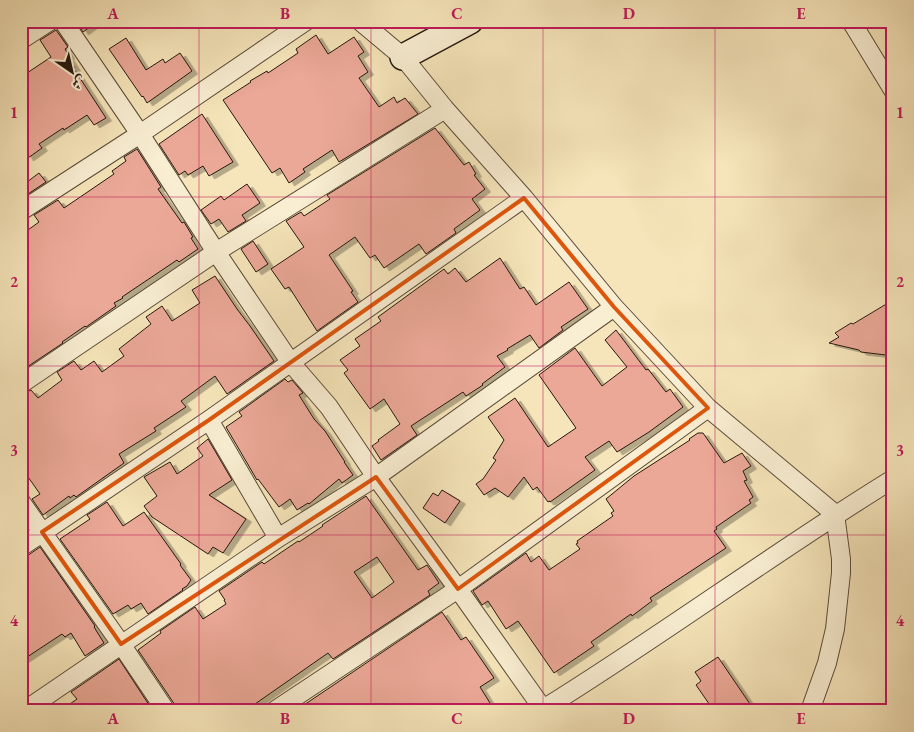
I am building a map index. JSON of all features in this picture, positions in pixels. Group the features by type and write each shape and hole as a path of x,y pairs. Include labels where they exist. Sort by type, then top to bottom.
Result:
{"street":[{"path":"21,40 50,21"},
{"path":"63,21 291,363 329,406 376,477 458,589 542,710 638,648 835,514 893,479"},
{"path":"21,211 140,134 306,21"},
{"path":"360,21 403,57 445,109 524,198 614,307 708,408 835,514 841,559 835,629 828,663 810,711"},
{"path":"403,57 470,21"},
{"path":"851,21 893,90"},
{"path":"21,384 216,252 445,109"},
{"path":"21,547 209,420 524,198"},
{"path":"24,711 278,538 376,477 614,307"},
{"path":"274,711 458,589 708,408"},
{"path":"209,420 278,538"},
{"path":"21,502 122,644 166,711"}],"highlighted area":[{"path":"524,198 614,307 708,408 458,589 376,477 121,644 42,532 209,420"}],"building":[{"path":"76,21 98,21 83,32"},
{"path":"56,30 68,47 65,49 74,69 106,118 94,125 87,115 39,144 42,148 28,158 21,146 21,77 51,57 40,40"},
{"path":"316,35 328,54 354,37 364,52 358,56 368,72 359,78 379,107 394,97 397,103 405,98 418,114 339,162 332,150 303,169 305,172 289,183 280,168 272,173 223,100 250,81 267,71 268,73 298,53 296,49"},
{"path":"126,38 146,70 163,59 165,63 180,53 192,71 147,103 109,49"},
{"path":"202,114 233,162 209,176 203,166 188,175 185,171 179,175 159,144"},
{"path":"435,128 464,165 469,162 476,174 474,175 485,189 472,199 480,210 454,229 456,233 426,254 419,244 384,268 375,255 370,258 355,237 329,255 353,291 351,292 358,302 317,331 289,287 285,289 271,269 304,247 286,221 301,212 304,216 330,199 327,195"},
{"path":"137,149 161,187 158,189 182,223 184,222 198,249 179,262 177,260 122,297 114,303 116,306 21,371 21,235 39,222 34,215 58,200 64,208 114,174 112,171 126,161 124,157"},
{"path":"39,173 46,182 28,194 23,185"},
{"path":"247,184 260,203 242,215 246,221 228,232 219,219 211,224 201,210 221,196 224,200"},
{"path":"253,241 268,264 256,272 241,249"},
{"path":"500,258 520,289 524,287 536,305 569,282 588,309 561,327 563,330 539,348 530,335 497,356 505,367 466,396 463,392 411,426 417,435 381,460 372,446 400,424 384,399 370,409 344,373 348,370 340,360 360,346 355,339 381,321 378,317 444,269 448,274 455,268 466,282"},
{"path":"215,276 274,361 227,394 215,376 181,401 186,407 154,428 156,431 119,454 124,463 76,497 74,495 70,498 69,496 43,515 32,499 40,494 21,467 21,395 31,390 38,398 62,380 57,372 74,361 81,370 94,361 102,372 124,356 119,349 151,324 146,317 162,306 172,321 200,303 192,290"},
{"path":"893,300 893,350 886,355 861,352 829,343 839,337 835,333"},
{"path":"616,330 646,370 648,369 666,392 670,389 683,407 649,432 617,452 609,441 585,457 595,470 550,502 548,502 537,487 533,490 524,477 508,497 495,488 484,495 476,484 483,479 496,460 493,458 504,440 488,417 515,398 548,447 576,428 539,375 575,348 602,386 627,367 605,340"},
{"path":"285,379 288,382 292,380 303,393 299,395 353,475 342,483 339,479 309,504 297,510 290,499 279,507 257,480 226,427 242,416 239,412"},
{"path":"698,433 703,433 724,463 742,453 751,466 743,471 747,480 744,481 753,497 749,500 751,503 716,527 717,529 714,531 726,548 650,598 652,601 591,642 594,646 554,673 518,621 506,629 488,601 482,605 473,591 526,553 531,562 539,556 549,570 580,549 576,544 578,543 577,541 613,516 611,513 614,511 606,499 634,476"},
{"path":"208,439 232,480 209,495 246,519 223,553 213,547 208,554 152,517 144,506 157,496 144,477 170,462 177,474 203,456 197,448"},
{"path":"442,490 460,501 445,523 423,508 433,493 438,496"},
{"path":"366,496 418,570 427,565 439,583 428,591 430,595 333,659 328,653 245,711 177,711 175,705 138,650 161,633 160,631 195,607 203,619 226,604 219,591 262,562 264,564 299,542","holes":["377,557 394,582 372,598 354,572"]},
{"path":"107,502 123,526 144,512 191,580 183,590 148,614 141,603 131,609 128,605 113,614 60,539 90,519 87,515"},
{"path":"40,547 95,626 104,643 85,656 71,633 65,637 62,634 21,661 21,558"},
{"path":"442,612 461,640 466,637 494,678 480,687 495,711 295,711"},
{"path":"718,657 750,704 740,711 714,711 696,685 701,681 695,672"},
{"path":"119,659 153,711 60,711 77,699 71,692"}]}
